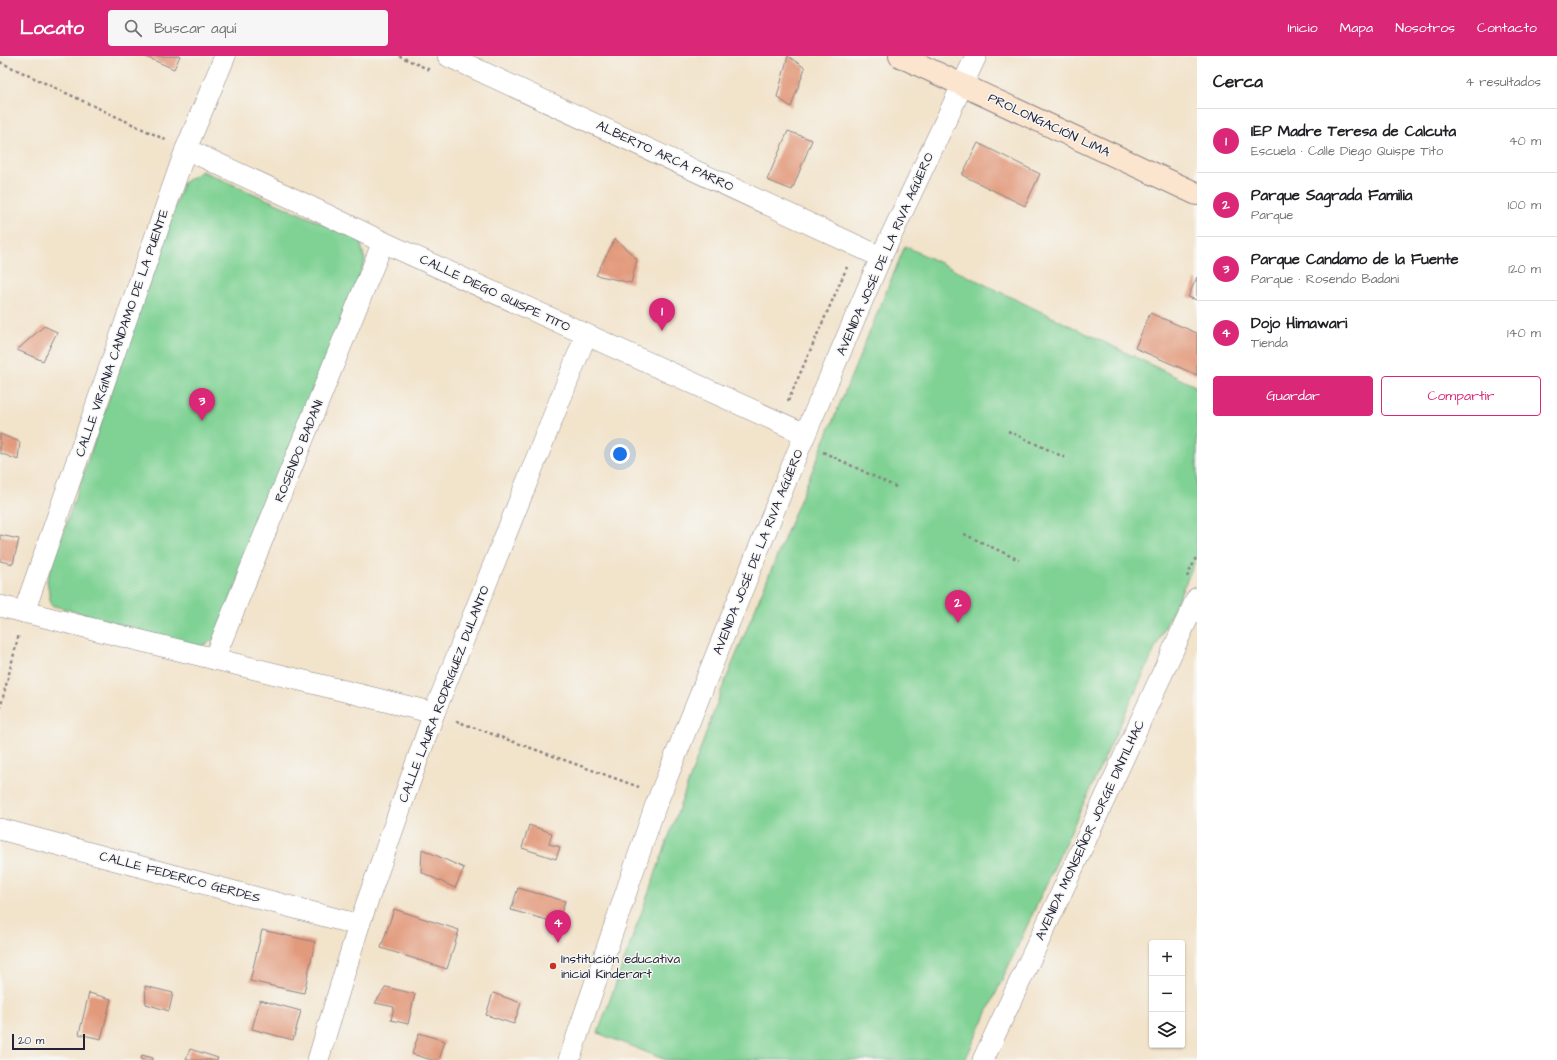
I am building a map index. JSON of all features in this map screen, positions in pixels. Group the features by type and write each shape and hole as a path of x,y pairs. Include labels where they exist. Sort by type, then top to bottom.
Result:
{"street":[{"name":"CALLE VIRGINIA CANDAMO DE LA PUENTE","path":"24,612 186,150 225,56"},
{"name":"ALBERTO ARCA PARRO","path":"448,56 881,257"},
{"name":"PROLONGACIÓN LIMA","path":"900,56 1197,194"},
{"name":"AVENIDA JOSÉ DE LA RIVA AGÜERO","path":"569,1060 655,807 805,434 881,257 976,56"},
{"name":"CALLE DIEGO QUISPE TITO","path":"186,150 383,242 805,434"},
{"name":"ROSENDO BADANI","path":"214,659 383,242"},
{"name":"CALLE LAURA RODRIGUEZ DULANTO","path":"318,1060 359,925 434,713 586,335"},
{"name":"AVENIDA MONSEÑOR JORGE DINTILHAC","path":"982,1060 1192,624 1197,598"},
{"path":"0,606 434,713"},
{"name":"CALLE FEDERICO GERDES","path":"0,829 359,925"}],"path":[{"path":"0,62 186,150"},
{"path":"786,406 849,262"},
{"path":"1008,432 1066,458"},
{"path":"822,452 896,488"},
{"path":"964,534 1019,560"},
{"path":"0,709 24,612"},
{"path":"434,713 645,789"}],"green space":[{"path":"202,171 360,240 365,261 215,639 200,647 51,605 47,580 183,183"},
{"path":"905,246 1197,387 1197,558 965,1060 666,1060 598,1033 722,689"}],"building":[{"path":"144,56 180,56 174,69"},
{"path":"788,56 805,68 791,107 777,97"},
{"path":"788,131 812,140 792,190 767,180"},
{"path":"978,143 1040,174 1025,206 962,175"},
{"path":"615,239 637,259 631,283 596,275"},
{"path":"1197,277 1197,300 1188,297"},
{"path":"1150,313 1197,333 1197,375 1135,348"},
{"path":"44,326 57,332 43,361 17,350"},
{"path":"0,434 20,442 18,460 0,453"},
{"path":"0,535 19,539 13,564 0,561"},
{"path":"529,825 552,833 549,844 560,847 556,859 522,848"},
{"path":"422,849 464,868 455,888 421,872"},
{"path":"518,888 565,901 558,923 511,910"},
{"path":"394,909 459,930 447,969 381,948"},
{"path":"262,930 315,942 304,993 250,981"},
{"path":"145,986 173,993 169,1011 146,1004"},
{"path":"386,987 415,994 408,1024 391,1020 394,1007 375,1003"},
{"path":"89,993 111,999 101,1039 79,1034"},
{"path":"493,993 521,1003 514,1024 486,1015"},
{"path":"260,1000 301,1011 293,1040 252,1029"},
{"path":"419,1033 445,1041 439,1060 432,1060 412,1054"},
{"path":"190,1049 218,1058 217,1060 186,1060"},
{"path":"142,1055 153,1058 153,1060 141,1060"}],"place":[{"name":"IEP Madre Teresa de Calcuta","path":"662,331"},
{"name":"Parque Candamo de la Fuente","path":"202,421"},
{"name":"Parque Sagrada Familia","path":"958,623"},
{"name":"Dojo Himawari","path":"558,943"},
{"name":"Institución educativa inicial Kinderart","path":"553,966"}]}
